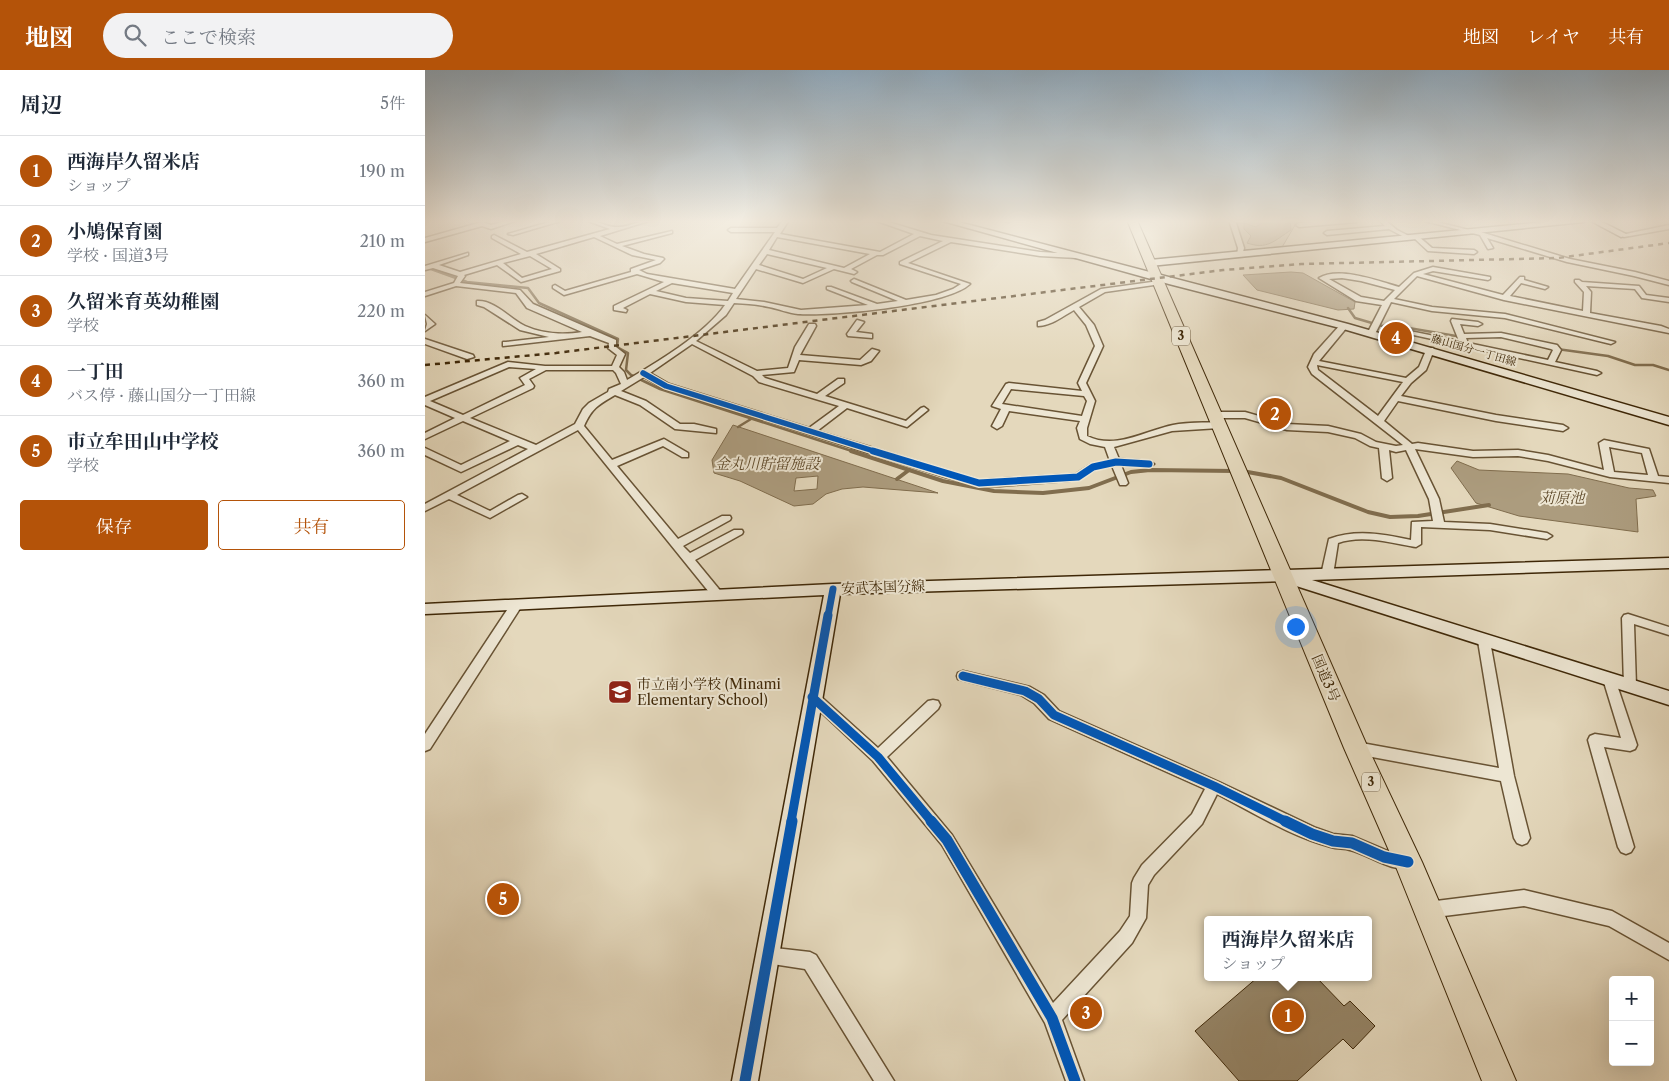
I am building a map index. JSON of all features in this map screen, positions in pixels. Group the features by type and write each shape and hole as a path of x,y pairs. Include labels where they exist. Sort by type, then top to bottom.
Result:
{"highway":[{"name":"国道3号","path":"1152,267 1356,748 1408,862 1499,1081"}],"main road":[{"name":"藤山国分一丁田線","path":"1114,267 1157,280 1371,334 1431,346 1669,421"},
{"name":"安武本国分線","path":"425,609 833,589 1669,563"},
{"path":"1344,574 1344,587 1355,600"},
{"path":"1282,576 1669,698"},
{"path":"745,1081 766,954 833,589"}],"street":[{"path":"432,267 460,274 481,267"},
{"path":"504,267 521,280 558,270 553,267"},
{"path":"640,267 633,270 671,281 738,292"},
{"path":"425,508 579,426 586,411 612,391 691,341 723,313 753,267"},
{"path":"758,267 803,281 834,267"},
{"path":"835,267 854,272"},
{"path":"845,270 850,267"},
{"path":"649,292 686,300 760,303 800,312 844,310 903,302 962,289 967,284 918,267"},
{"path":"1602,267 1669,283"},
{"path":"1371,334 1388,301 1416,274 1433,269 1488,278"},
{"path":"555,287 564,293 638,272"},
{"path":"1370,280 1378,273"},
{"path":"456,284 462,276 460,274"},
{"path":"1416,274 1504,298 1586,315 1648,324 1669,331"},
{"path":"1399,289 1370,280 1336,275 1322,278 1359,299 1388,301 1432,310 1480,312 1505,316 1611,342"},
{"path":"1041,324 1103,290 1157,280"},
{"path":"1504,298 1509,290 1517,286 1521,280 1545,286"},
{"path":"623,310 617,308 671,281"},
{"path":"855,281 903,302"},
{"path":"1586,315 1588,292 1578,282 1637,287 1644,297 1669,300"},
{"path":"425,294 456,284 518,291 530,306 613,342 612,348 621,354 615,368"},
{"path":"829,288 877,306"},
{"path":"480,303 487,305 523,328 560,337"},
{"path":"1075,306 1087,318 1095,331 1099,346 1082,383 1091,400 1082,428 1083,437 1089,441 1108,444 1127,442 1157,431 1245,415 1287,427 1327,428 1358,436 1373,444 1396,449 1409,446 1473,454 1518,453 1548,458 1610,474 1669,480"},
{"path":"425,317 431,324 425,329"},
{"path":"1465,346 1455,321 1478,324"},
{"path":"860,322 851,334 869,336"},
{"path":"756,374 769,370 791,370 799,347 812,326"},
{"path":"1343,326 1313,362 1312,367 1315,372 1379,420 1409,446 1434,499 1439,525"},
{"path":"1390,330 1431,346 1465,346 1597,373"},
{"path":"506,344 590,333"},
{"path":"1460,336 1507,336 1529,343 1554,347 1557,350 1550,363"},
{"path":"425,340 470,357"},
{"path":"691,341 756,374 762,380 907,424 924,410"},
{"path":"1379,420 1408,381 1423,368 1431,346"},
{"path":"795,357 861,363 869,359 875,351"},
{"path":"1313,362 1408,381"},
{"path":"425,401 508,364 545,368 615,368 620,372 625,384"},
{"path":"425,436 531,386 524,378 545,368"},
{"path":"643,373 666,386 948,475 979,483 1078,477 1093,467 1116,462 1149,464"},
{"path":"818,397 841,381"},
{"path":"1085,419 996,406 1009,386 1088,394"},
{"path":"612,391 643,403 679,427 694,427 713,431"},
{"path":"1396,398 1496,418 1563,428"},
{"path":"425,401 536,449"},
{"path":"811,431 846,405"},
{"path":"997,426 1006,408"},
{"path":"579,426 717,594"},
{"path":"425,451 461,469 517,441"},
{"path":"610,465 664,442 685,455"},
{"path":"1610,474 1604,443 1646,452 1654,479"},
{"path":"1108,444 1123,483"},
{"path":"1384,447 1387,478"},
{"path":"450,496 490,515 522,497"},
{"path":"676,545 726,518"},
{"path":"1327,575 1333,541 1339,538 1372,537 1416,544 1416,524 1490,527 1547,536"},
{"path":"689,561 738,532"},
{"path":"689,561 730,543"},
{"path":"425,745 517,604"},
{"path":"1630,686 1629,618 1669,632"},
{"path":"1484,641 1507,776 1522,838"},
{"path":"963,676 1025,691 1039,699 1054,715 1214,786 1312,834 1333,841 1353,843 1384,857 1408,862"},
{"path":"1609,679 1630,745 1595,740 1626,847"},
{"path":"812,697 878,757 947,840 1052,1018 1075,1081"},
{"path":"878,757 933,705"},
{"path":"1356,748 1507,776"},
{"path":"1052,1018 1126,937 1138,918 1140,883 1148,870 1197,819 1214,786"},
{"path":"1428,910 1523,898 1612,919 1669,952"},
{"path":"766,954 810,961 885,1081"}],"water":[{"path":"1303,273 1355,302 1354,309 1338,310 1257,290 1243,275"},
{"name":"金丸川貯留施設","path":"733,425 938,493 863,487 842,489 826,494 813,504 794,506 740,481 714,473 712,460","holes":["818,476 817,489 794,491 796,478"]},
{"name":"苅原池","path":"1457,461 1479,470 1568,474 1629,488 1653,490 1656,496 1636,499 1638,532 1519,516 1476,503 1451,468"}],"building":[{"path":"1253,981 1320,981 1344,1006 1350,1001 1375,1026 1353,1049 1343,1039 1297,1081 1239,1081 1195,1031"}],"waterway":[{"path":"426,267 467,282 528,288 539,303 618,339 617,347 628,353 626,370 631,375 660,389 855,452"},
{"path":"1348,308 1355,318 1382,326 1391,325 1462,337"},
{"path":"1557,349 1608,356 1635,365 1653,365 1669,370"},
{"path":"738,427 751,419"},
{"path":"851,451 943,481 994,491 1043,493 1089,488 1131,472 1150,470 1235,471"},
{"path":"897,479 909,470"},
{"path":"1242,471 1281,478 1368,512 1390,517 1418,516 1489,505"}],"railway":[{"path":"425,365 556,353 1223,270 1260,267"}],"cycle path":[{"path":"643,373 666,386 948,475 979,483 1078,477 1093,467 1116,462 1149,464"},
{"path":"745,1081 833,589"},
{"path":"963,676 1025,691 1039,699 1054,715 1214,786 1312,834 1333,841 1352,843 1384,857 1408,862"},
{"path":"812,697 878,757 947,840 1052,1018 1075,1081"}],"place":[{"name":"一丁田","path":"1396,338"},
{"name":"小鳩保育園","path":"1275,414"},
{"name":"市立南小学校 (Minami Elementary School)","path":"620,692"},
{"name":"市立牟田山中学校","path":"503,899"},
{"name":"久留米育英幼稚園","path":"1086,1013"},
{"name":"西海岸久留米店","path":"1288,1016"}]}
